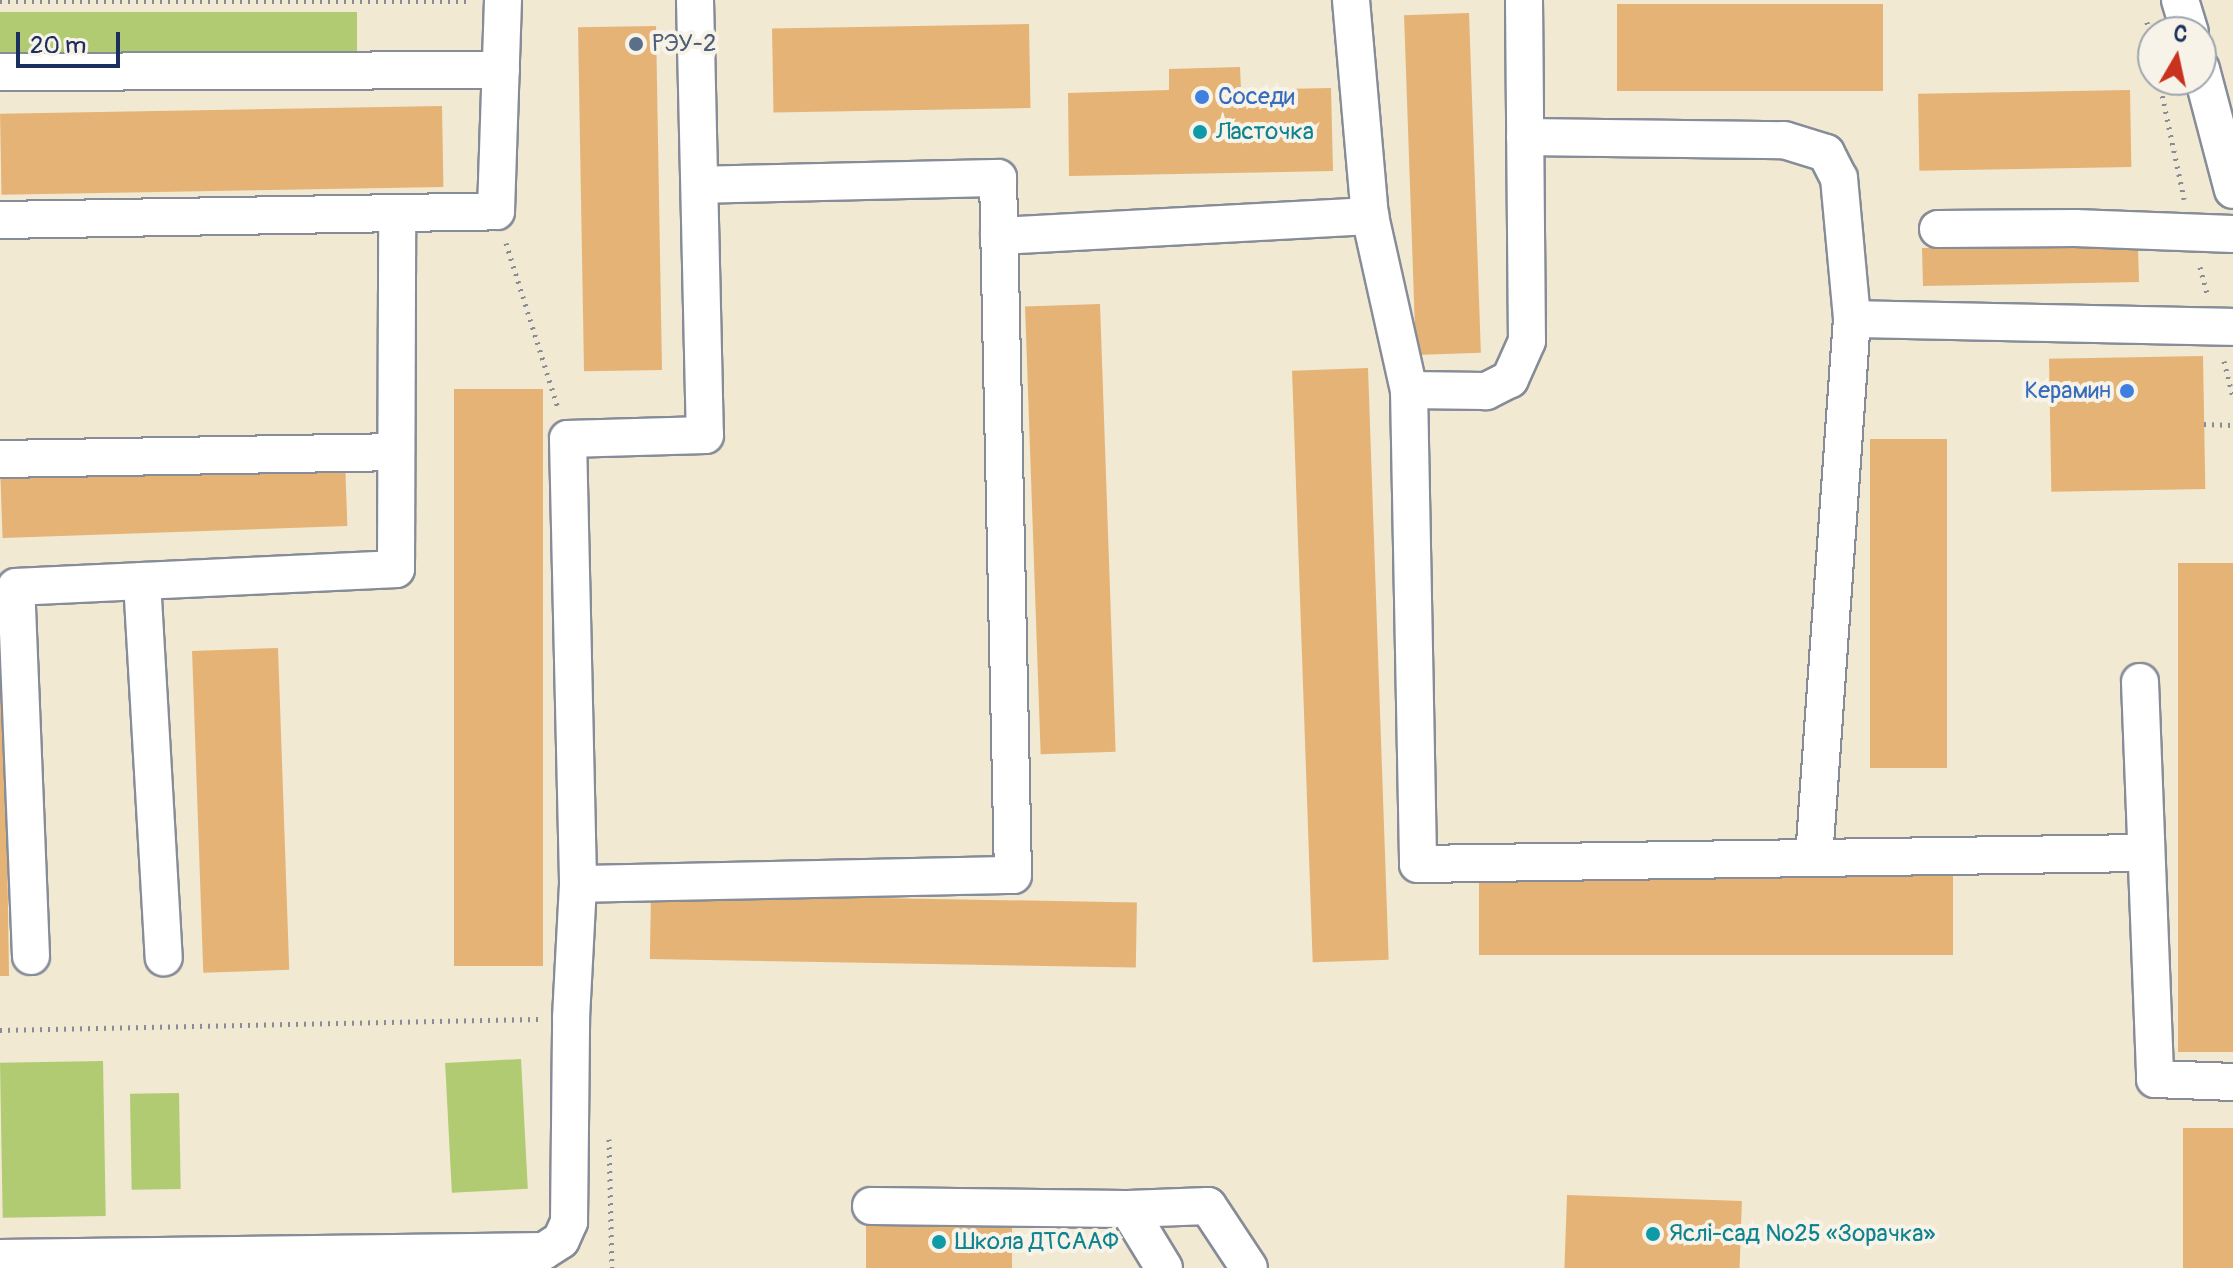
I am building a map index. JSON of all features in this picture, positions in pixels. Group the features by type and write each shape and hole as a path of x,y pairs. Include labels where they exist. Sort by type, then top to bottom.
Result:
{"street":[{"path":"0,220 496,211 503,0"},
{"path":"0,1258 544,1251 561,1240 569,1222 571,1018 578,884 568,439 705,435 695,0"},
{"path":"1351,0 1370,216 1409,390 1418,864 2146,853"},
{"path":"1409,390 1486,391 1510,379 1527,341 1524,0"},
{"path":"0,72 501,70"},
{"path":"2208,96 2233,190"},
{"path":"1525,137 1784,140 1826,153 1839,178 1852,319 1814,858"},
{"path":"578,884 1013,875 998,178 700,185"},
{"path":"31,956 16,587 396,569 397,213"},
{"path":"999,236 1370,216"},
{"path":"1938,229 2075,228 2233,234"},
{"path":"1852,319 2233,327"},
{"path":"0,459 396,452"},
{"path":"142,581 164,957"},
{"path":"2140,682 2155,1079 2233,1082"},
{"path":"871,1206 1128,1209 1208,1206 1249,1268"},
{"path":"1128,1209 1164,1268"}],"path":[{"path":"0,1 503,0"},
{"path":"496,211 568,439"},
{"path":"2204,424 2233,425"},
{"path":"0,1030 571,1018"},
{"path":"608,1128 612,1268"}],"green space":[{"path":"0,12 357,12 357,55 0,55"},
{"path":"521,1059 528,1189 452,1193 445,1063"},
{"path":"103,1061 106,1216 3,1218 0,1063"},
{"path":"179,1093 181,1189 132,1190 130,1094"}],"building":[{"path":"1617,4 1883,4 1883,91 1617,91"},
{"path":"1469,13 1481,353 1416,355 1404,15"},
{"path":"1029,24 1030,108 774,112 772,28"},
{"path":"656,26 662,370 584,371 578,27"},
{"name":"Ласточка","path":"1240,67 1241,90 1331,88 1333,171 1069,176 1068,93 1169,90 1169,69"},
{"path":"2130,90 2131,167 1919,171 1918,94"},
{"path":"442,106 443,187 1,195 0,114"},
{"path":"2083,236 2083,248 2138,247 2139,282 1923,286 1922,248 2005,246"},
{"path":"1100,304 1116,752 1041,754 1025,307"},
{"name":"Керамин","path":"2203,356 2205,489 2051,492 2049,359"},
{"path":"1368,368 1389,960 1313,962 1292,371"},
{"path":"454,389 543,389 543,966 454,966"},
{"path":"1870,439 1947,439 1947,768 1870,768"},
{"path":"345,459 347,526 3,538 0,471"},
{"path":"2178,563 2233,563 2233,1052 2178,1052"},
{"path":"0,645 4,645 9,976 0,976"},
{"path":"278,648 289,970 203,973 192,651"},
{"path":"1479,872 1953,872 1953,955 1479,955"},
{"path":"651,894 1137,902 1136,967 650,959"},
{"path":"2183,1128 2233,1128 2233,1268 2183,1268"},
{"name":"Яслі-сад №25 «Зорачка»","path":"1567,1195 1742,1201 1740,1268 1564,1268"},
{"name":"Школа ДТСААФ","path":"866,1216 1012,1216 1012,1268 866,1268"}],"place":[{"name":"РЭУ-2","path":"636,44"},
{"name":"Соседи","path":"1202,97"},
{"name":"Ласточка","path":"1200,132"},
{"name":"Керамин","path":"2127,391"},
{"name":"Яслі-сад №25 «Зорачка»","path":"1653,1234"},
{"name":"Школа ДТСААФ","path":"939,1242"}]}
